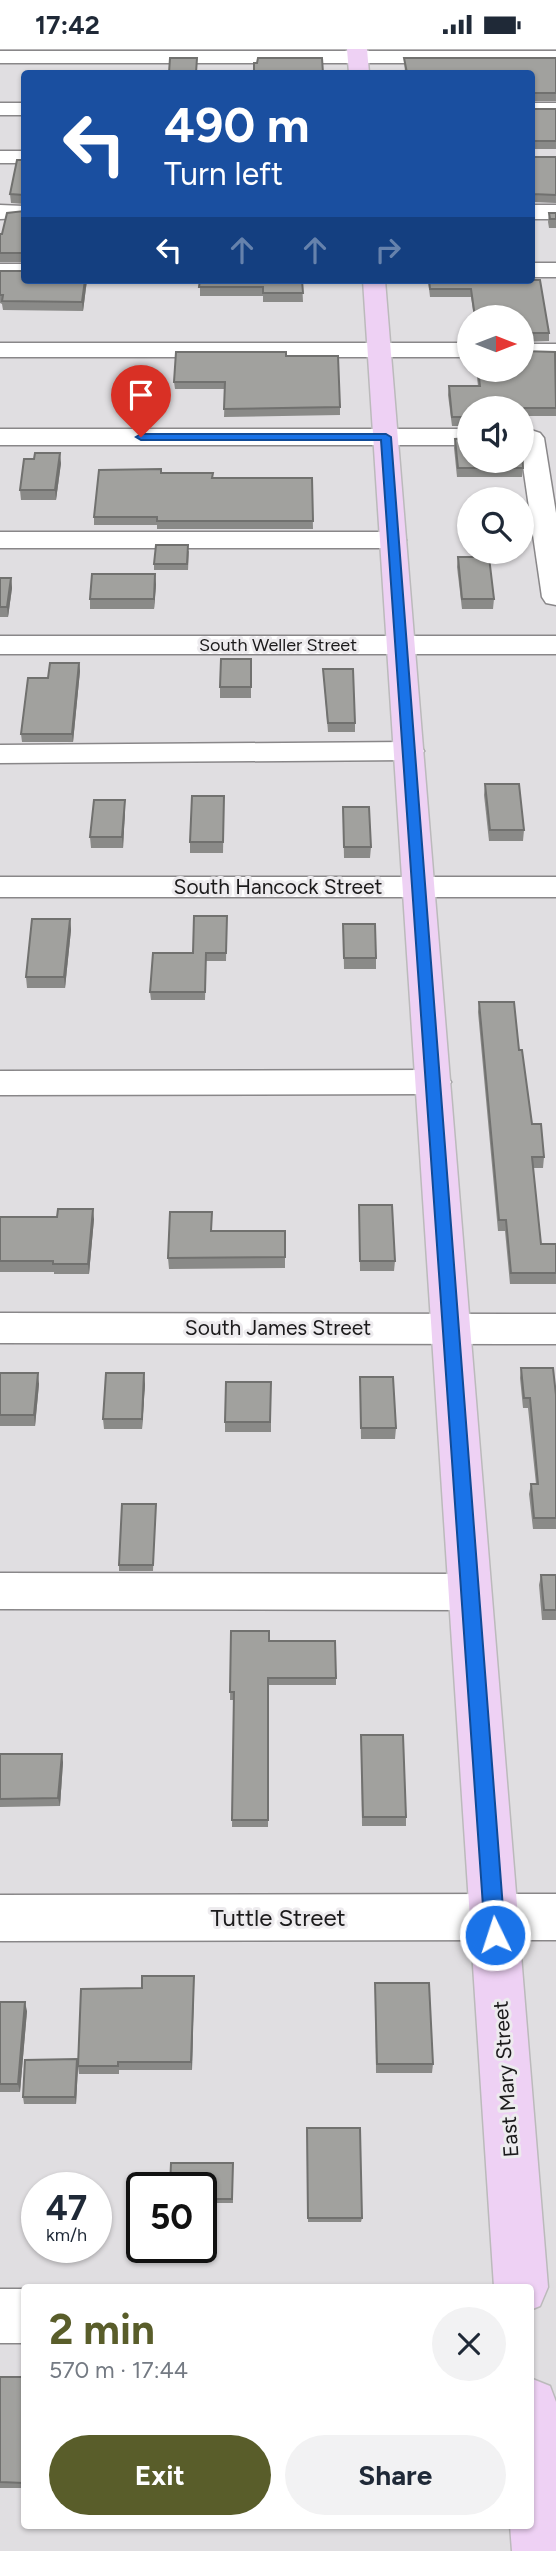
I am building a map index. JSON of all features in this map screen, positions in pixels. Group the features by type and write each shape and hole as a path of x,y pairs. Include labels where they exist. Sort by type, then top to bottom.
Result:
{"main road":[{"name":"East Mary Street","path":"374,284 521,2284"},
{"path":"534,2459 541,2551"}],"street":[{"path":"0,57 358,60 556,57"},
{"path":"0,109 21,109"},
{"path":"535,109 556,109"},
{"path":"0,157 21,157"},
{"path":"0,212 21,212"},
{"path":"535,212 556,212"},
{"path":"535,270 556,270"},
{"path":"0,271 21,271"},
{"path":"0,350 457,351"},
{"path":"534,351 556,351"},
{"path":"0,437 457,437"},
{"path":"536,437 556,597"},
{"path":"0,540 393,540"},
{"name":"South Weller Street","path":"0,645 556,645"},
{"path":"0,754 408,751"},
{"name":"South Hancock Street","path":"0,887 556,887"},
{"path":"0,1083 432,1082"},
{"name":"South James Street","path":"0,1328 556,1329"},
{"path":"0,1591 470,1592"},
{"name":"Tuttle Street","path":"0,1918 556,1917"},
{"path":"0,2316 21,2316"}],"building":[{"path":"170,58 197,58 196,70 169,70"},
{"path":"258,58 322,58 323,70 254,70 254,63 257,63"},
{"path":"404,58 556,58 556,93 535,93 535,70 406,70"},
{"path":"535,109 556,109 556,141 535,141"},
{"path":"535,157 556,157 556,195 535,194"},
{"path":"17,160 21,160 21,195 10,194"},
{"path":"21,211 21,253 0,253 0,234 7,213"},
{"path":"549,213 556,213 556,219 550,219"},
{"path":"0,271 21,271 21,284 84,284 82,302 2,301 3,295 0,295"},
{"path":"535,280 540,280 549,333 534,333 534,305 473,305 471,289 430,289 429,284 535,284"},
{"path":"199,284 302,284 303,293 263,293 263,287 199,287"},
{"path":"534,351 555,352 556,408 534,408 534,396 457,396 457,417 452,417 449,386 480,386 480,382 534,382"},
{"path":"176,352 286,352 286,356 338,356 340,407 224,409 225,382 174,382"},
{"path":"35,453 60,453 55,490 20,490 24,459 34,459"},
{"path":"161,469 161,473 213,473 212,478 312,478 313,521 157,521 157,517 94,517 99,470"},
{"path":"156,545 188,545 187,564 154,564"},
{"path":"459,564 490,564 494,599 462,599"},
{"path":"92,574 155,574 154,599 90,599"},
{"path":"0,578 11,578 7,607 0,607"},
{"path":"221,659 251,659 251,687 220,687"},
{"path":"50,663 79,663 72,734 21,734 28,678 48,678"},
{"path":"323,669 353,669 355,723 328,723"},
{"path":"485,784 519,784 524,830 490,830"},
{"path":"192,796 224,796 223,842 190,842"},
{"path":"94,800 125,800 122,837 90,837"},
{"path":"343,807 369,807 371,847 344,847"},
{"path":"194,916 227,916 226,953 206,953 205,992 150,992 153,953 193,953"},
{"path":"32,919 70,919 64,977 26,977"},
{"path":"343,924 375,924 376,958 344,958"},
{"path":"479,1002 514,1002 532,1124 541,1124 544,1157 532,1157 541,1244 556,1244 556,1273 511,1273 506,1220 499,1220"},
{"path":"359,1205 392,1205 395,1261 360,1261"},
{"path":"58,1209 93,1209 88,1264 0,1261 0,1217 57,1217"},
{"path":"170,1212 212,1212 211,1231 285,1231 285,1257 168,1258"},
{"path":"521,1368 553,1368 556,1395 556,1518 534,1518 531,1484 538,1484 530,1398 524,1398"},
{"path":"0,1373 38,1373 34,1415 0,1415"},
{"path":"106,1373 144,1373 142,1419 103,1419"},
{"path":"360,1377 393,1377 396,1428 361,1428"},
{"path":"226,1382 271,1382 270,1422 225,1422"},
{"path":"122,1504 156,1504 153,1565 119,1565"},
{"path":"541,1575 556,1575 556,1610 544,1610"},
{"path":"231,1631 269,1631 269,1641 335,1641 336,1678 268,1678 268,1820 232,1820 234,1692 230,1692"},
{"path":"361,1735 403,1735 406,1817 363,1817"},
{"path":"0,1754 62,1754 58,1798 0,1799"},
{"path":"142,1976 194,1976 191,2062 118,2062 118,2066 78,2066 81,1989 142,1988"},
{"path":"375,1983 429,1983 433,2064 377,2064"},
{"path":"0,2002 25,2002 18,2084 0,2084"},
{"path":"77,2059 75,2097 23,2097 25,2060"},
{"path":"307,2128 360,2128 362,2218 308,2218"},
{"path":"171,2163 233,2163 232,2199 217,2199 217,2172 171,2172"},
{"path":"0,2377 21,2377 21,2483 0,2482"}],"route":[{"path":"141,437 386,437 495,1935"}]}
